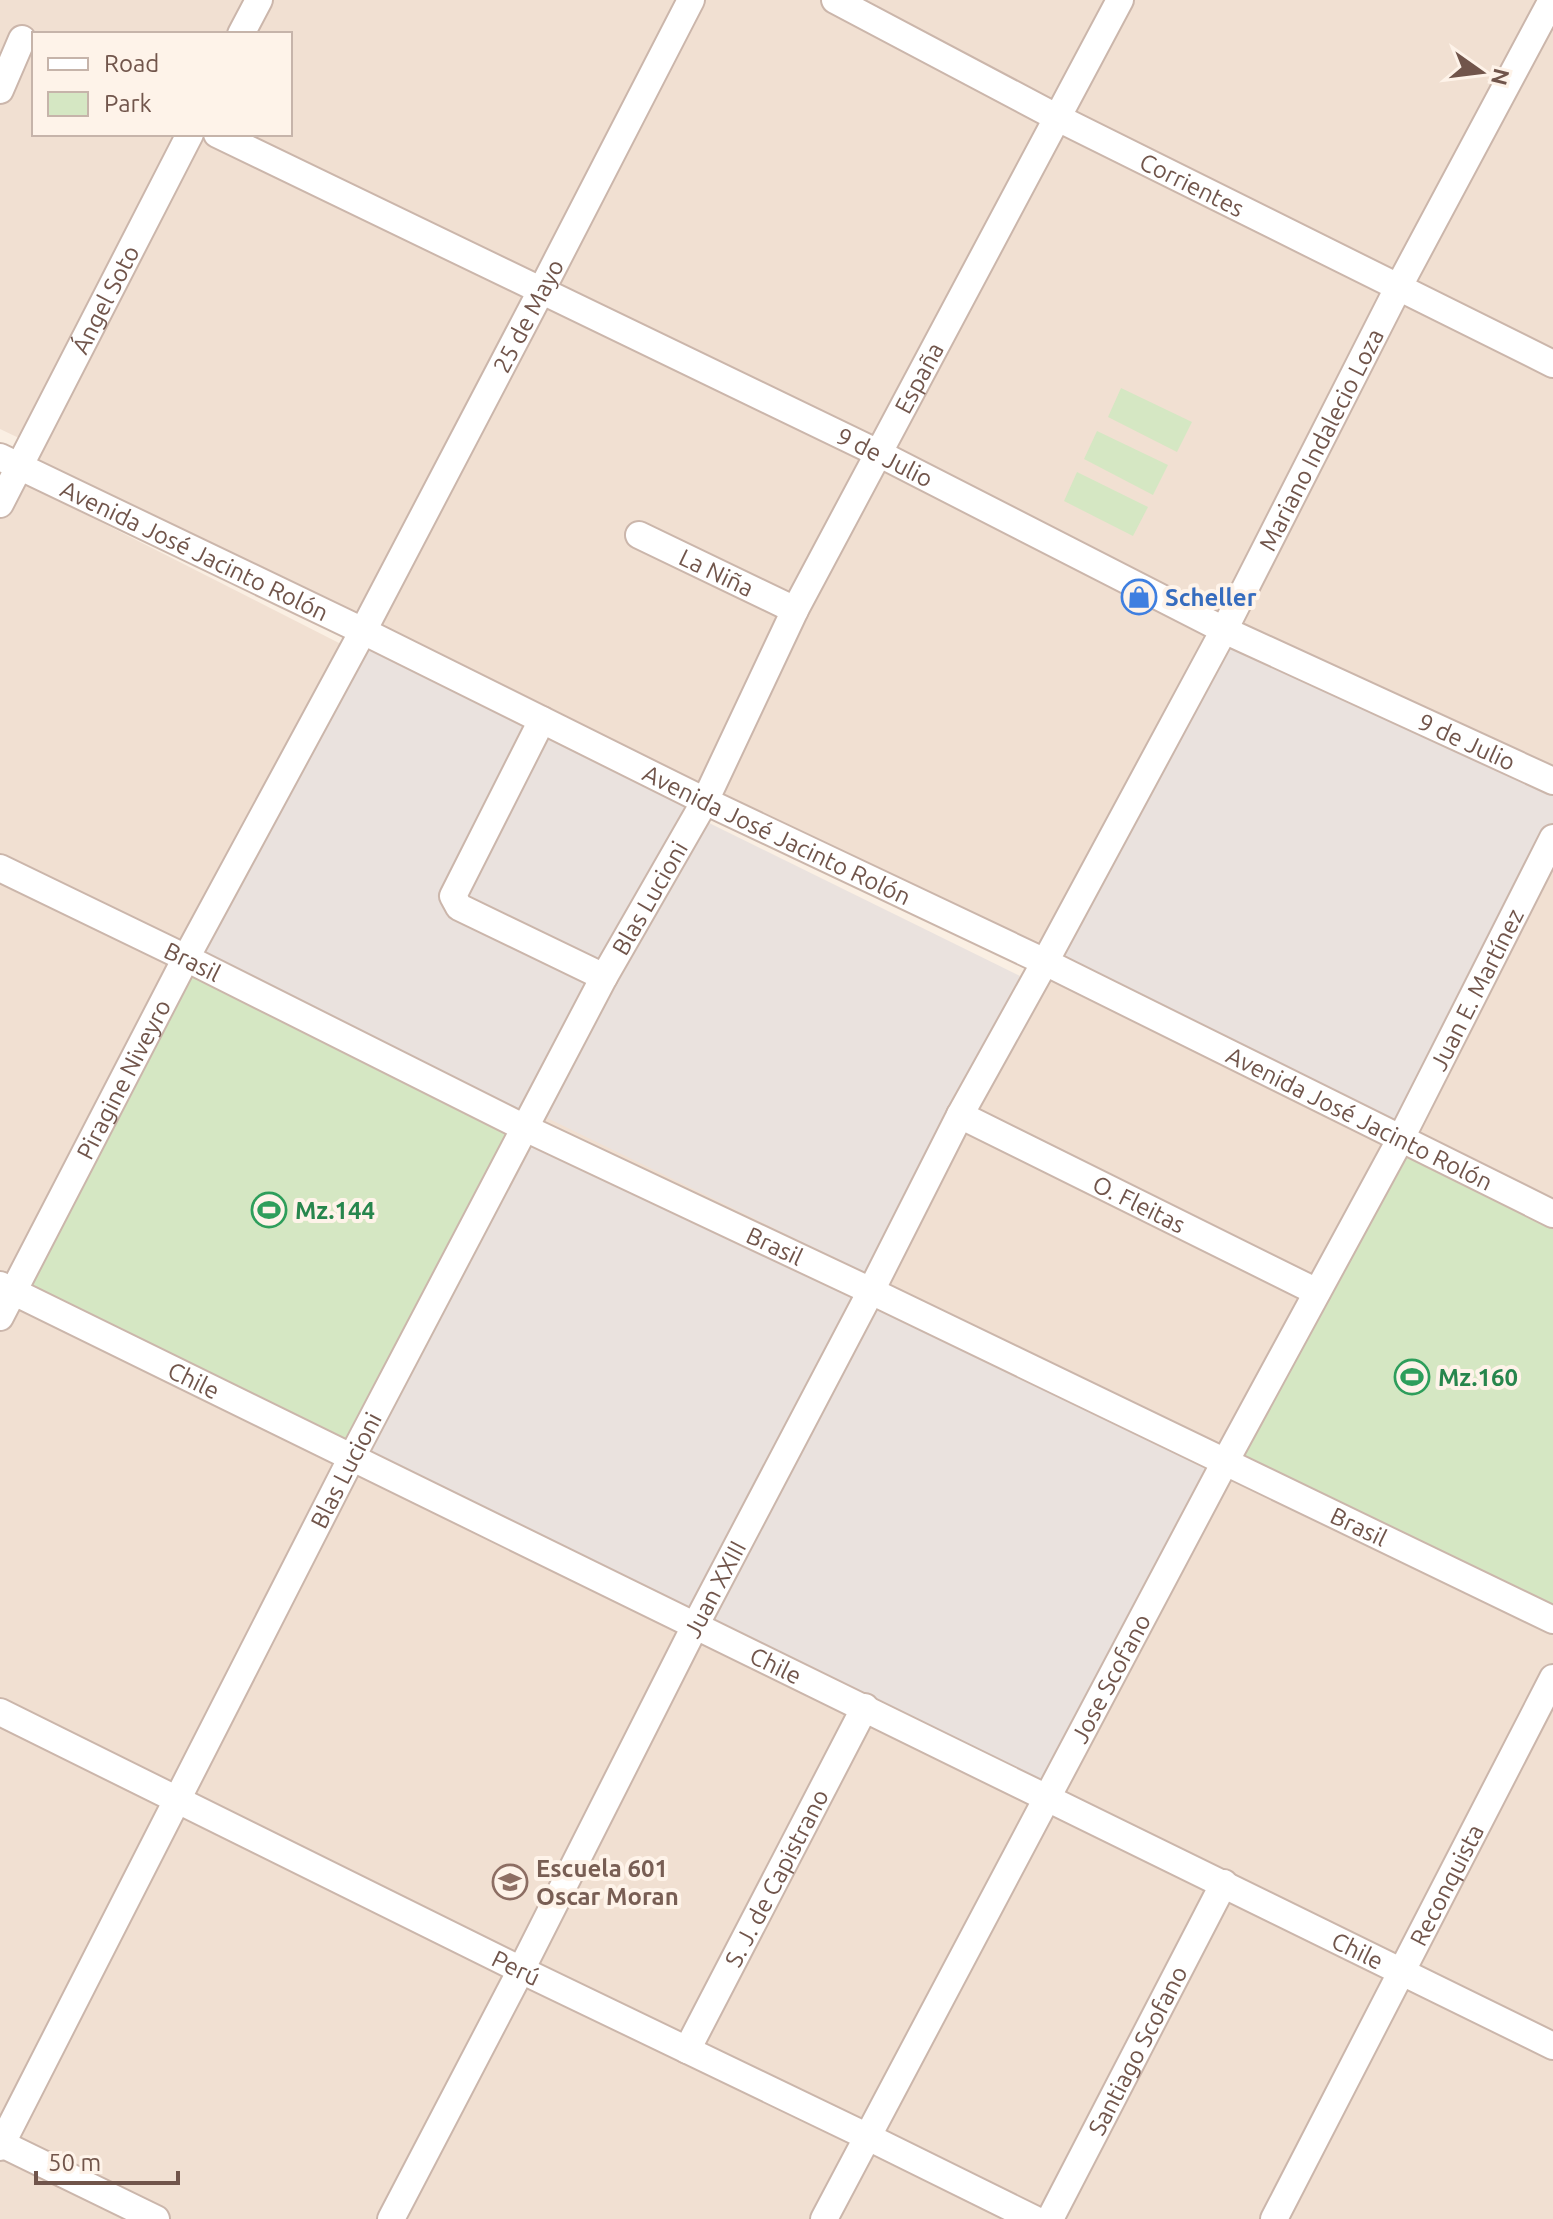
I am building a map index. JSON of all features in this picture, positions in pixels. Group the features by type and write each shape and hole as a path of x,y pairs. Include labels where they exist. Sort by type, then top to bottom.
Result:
{"street":[{"path":"242,32 259,0"},
{"name":"25 de Mayo","path":"363,631 691,0"},
{"name":"Corrientes","path":"835,0 1058,118 1553,364"},
{"name":"España","path":"705,801 795,610 1120,0"},
{"name":"Mariano Indalecio Loza","path":"1045,962 1224,630 1398,288 1552,0"},
{"path":"0,90 19,37"},
{"name":"Ángel Soto","path":"0,504 10,462 189,136"},
{"name":"9 de Julio","path":"221,136 878,453 1224,630 1553,781"},
{"name":"Avenida José Jacinto Rolón","path":"10,462 363,631 705,801 1045,962 1553,1214"},
{"name":"La Niña","path":"639,535 795,610"},
{"name":"Piragine Niveyro","path":"0,1317 7,1288 363,631"},
{"path":"542,720 453,896 459,907 604,977"},
{"name":"Blas Lucioni","path":"1,2144 352,1457 604,977 705,801"},
{"name":"Juan E. Martínez","path":"1400,1140 1553,838"},
{"name":"Brasil","path":"0,868 525,1128 1553,1620"},
{"name":"Juan XXIII","path":"391,2219 960,1115 1045,962"},
{"name":"O. Fleitas","path":"960,1115 1317,1292"},
{"name":"Jose Scofano","path":"824,2219 1225,1462 1400,1140"},
{"name":"Chile","path":"7,1288 1553,2046"},
{"name":"Reconquista","path":"1274,2219 1553,1678"},
{"name":"S. J. de Capistrano","path":"687,2050 865,1707"},
{"name":"Perú","path":"0,1712 1034,2219"},
{"name":"Santiago Scofano","path":"1050,2219 1224,1883"},
{"path":"1,2144 156,2219"}],"shaded area":[{"path":"0,0 1553,0 1553,2219 0,2219 0,482 20,481 341,644 339,648 1031,988 1045,963 20,467 21,439 0,429"},
{"path":"1224,630 1553,781 1553,838 1400,1140 1045,962"},
{"path":"363,631 705,801 525,1128 1225,1462 1047,1796 352,1457 186,958"},
{"path":"703,820 1020,976 866,1273 543,1116"}],"green space":[{"path":"1121,388 1192,422 1177,452 1108,417"},
{"path":"1097,431 1168,465 1153,495 1084,459"},
{"path":"1077,472 1148,507 1133,536 1064,501"},
{"name":"Mz.144","path":"186,958 525,1128 352,1457 13,1291"},
{"name":"Mz.160","path":"1400,1140 1553,1214 1553,1620 1225,1462"}],"place":[{"name":"Scheller","path":"1139,597"},
{"name":"Mz.144","path":"269,1210"},
{"name":"Mz.160","path":"1412,1377"},
{"name":"Escuela 601 Oscar Moran","path":"510,1882"}]}
